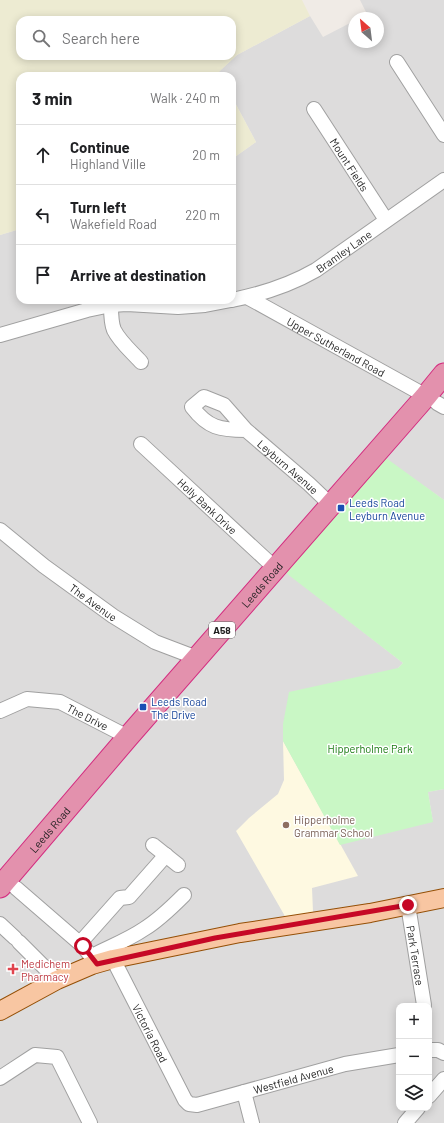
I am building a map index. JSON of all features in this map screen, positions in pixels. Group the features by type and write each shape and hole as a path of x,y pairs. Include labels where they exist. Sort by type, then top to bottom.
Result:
{"highway":[{"name":"Leeds Road","path":"8,887 128,737 331,504 436,402 444,374"}],"main road":[{"path":"0,1011 57,980 101,960 240,933 444,898"}],"street":[{"path":"397,62 444,135"},
{"name":"Mount Fields","path":"314,110 386,220"},
{"name":"Bramley Lane","path":"236,299 296,282 339,255 444,180"},
{"name":"Upper Sutherland Road","path":"247,297 436,402"},
{"name":"Bramley Lane","path":"0,335 87,310 111,305 126,304 178,307 210,304"},
{"path":"111,305 114,330 119,338 141,362"},
{"name":"Leyburn Avenue","path":"246,430 331,504"},
{"name":"Holly Bank Drive","path":"141,444 275,568"},
{"name":"The Avenue","path":"0,530 44,566 113,616 155,642 197,658"},
{"name":"The Drive","path":"0,711 27,699 60,702 128,737"},
{"path":"153,845 178,865"},
{"path":"80,943 120,898 129,897 166,855"},
{"name":"Victoria Road","path":"8,887 101,960 185,1100 189,1104"},
{"path":"101,960 128,938 145,929 166,913 184,895"},
{"name":"Park Terrace","path":"408,905 424,1003"},
{"path":"0,924 57,980"},
{"path":"432,1050 438,1050 444,1053"},
{"path":"0,1078 35,1055 57,1057 90,1123"},
{"name":"Westfield Avenue","path":"189,1104 197,1105 345,1064 396,1056"},
{"path":"432,1093 444,1080"},
{"path":"244,1092 252,1123"},
{"path":"405,1123 415,1111"}],"shaded area":[{"path":"0,0 302,0 310,16 236,56 236,16 16,16 16,60 232,60 219,72 16,72 16,230 0,235"},
{"path":"360,0 444,0 444,500 386,459 287,573 403,663 398,668 433,822 428,792 444,789 444,1123 0,1123 0,235 16,230 16,304 236,304 236,156 256,142 236,104 236,72 218,72 231,60 236,60 237,55 310,16 323,37 348,24 348,48 384,48 384,12 366,12"},
{"path":"236,104 256,142 236,156"},
{"name":"Hipperholme Grammar School","path":"283,741 358,876 312,888 313,912 286,918 236,831 278,794 284,780"}],"green space":[{"name":"Hipperholme Park","path":"386,458 444,500 444,789 428,792 433,822 340,845 283,741 283,724 289,692 398,668 403,663 286,573"}],"place":[{"name":"Leeds Road Leyburn Avenue","path":"341,508"},
{"name":"Leeds Road The Drive","path":"143,707"},
{"name":"Hipperholme Grammar School","path":"286,825"},
{"name":"Medichem Pharmacy","path":"13,969"}],"route":[{"path":"83,946 97,964 113,959 188,943 408,905"}]}
